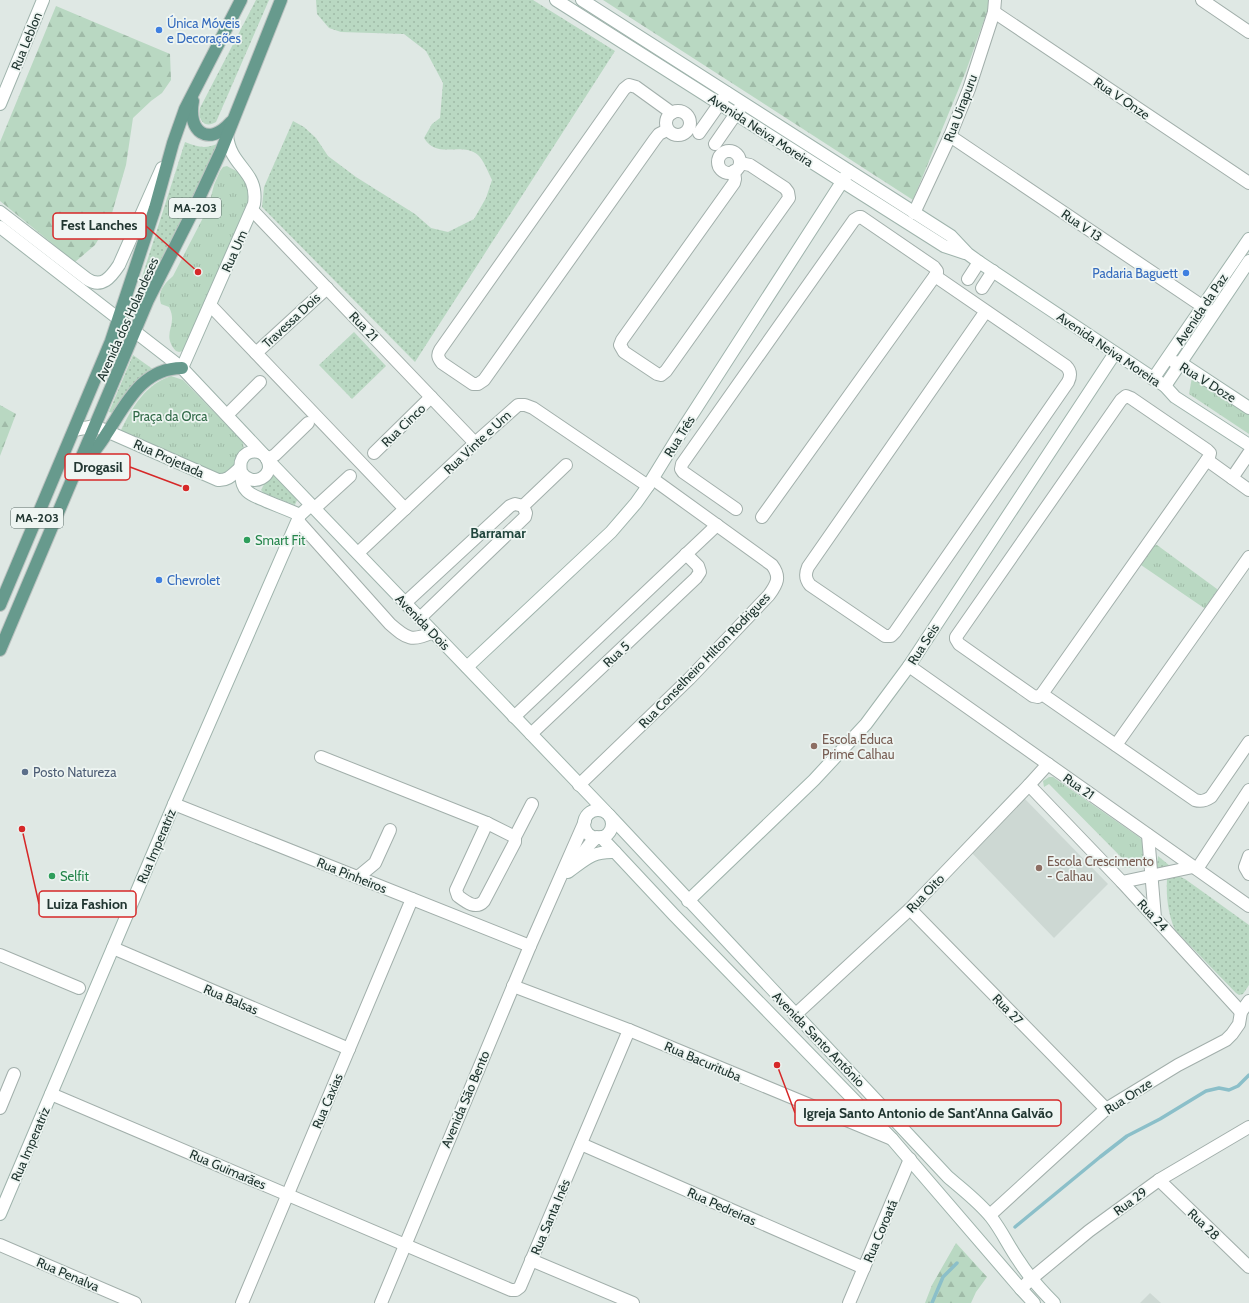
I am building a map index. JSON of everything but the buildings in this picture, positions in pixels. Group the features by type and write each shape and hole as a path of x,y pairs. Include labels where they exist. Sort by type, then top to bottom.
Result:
{"main road":[{"name":"Avenida dos Holandeses","path":"0,605 106,356 120,319 155,208 173,143 185,109 241,0"},
{"name":"Avenida dos Holandeses","path":"0,650 148,300 200,198 281,0"},
{"path":"197,87 192,113 194,124 200,131 208,135 217,134 227,126 236,112"},
{"path":"120,319 132,315 148,300"},
{"path":"72,481 108,432 124,405 140,386 165,370 182,368"}],"street":[{"name":"Rua Leblon","path":"0,104 43,0"},
{"name":"Avenida Neiva Moreira","path":"556,0 944,246 968,254"},
{"name":"Avenida Neiva Moreira","path":"582,0 951,236 968,254 979,262 1165,386 1175,397 1249,445"},
{"path":"1202,0 1249,32"},
{"name":"Rua Uirapuru","path":"914,213 950,136 969,89 995,6"},
{"name":"Rua V Onze","path":"995,6 1249,183"},
{"path":"667,130 659,134 655,139 484,380 478,384 473,384 442,363 438,356 440,350 624,88 629,85 636,87 672,112"},
{"path":"727,93 720,103 695,129 678,136 667,130 665,122 666,118 672,112 679,111 686,115 695,129 719,148 736,153 740,159 737,167 734,183 622,340 621,347 624,352 657,374 661,375 666,371 789,198 788,192 785,188 750,165 737,167 730,172 724,171 719,166 719,148 743,103"},
{"name":"Rua Um","path":"182,368 252,210 255,197 254,184 231,152 227,135"},
{"name":"Rua V 13","path":"950,136 1213,314"},
{"path":"0,212 87,279 92,282 107,280 119,265 173,143"},
{"name":"Rua Três","path":"467,667 611,532 628,512 651,482 686,424 849,170"},
{"name":"Rua 21","path":"252,210 475,443"},
{"path":"736,509 683,472 681,468 682,464 854,220 859,217 934,267 937,271 935,276 762,517"},
{"name":"Avenida Dois","path":"0,227 182,368 266,458 608,814"},
{"name":"Avenida da Paz","path":"1154,379 1203,306 1244,255 1249,239"},
{"name":"Avenida da Paz","path":"1165,386 1249,261"},
{"path":"968,279 979,262"},
{"path":"982,288 993,271"},
{"path":"935,276 986,311 1066,366 1069,370 1070,378 895,632 890,636 885,636 810,585 807,582 806,574 808,567 986,311"},
{"name":"Travessa Dois","path":"256,353 327,288"},
{"path":"210,306 405,508"},
{"name":"Rua Seis","path":"688,901 835,758 866,724 909,666 1115,353"},
{"name":"Rua V Doze","path":"1166,361 1180,363 1249,408"},
{"path":"227,415 260,382"},
{"path":"1126,396 1131,398 1207,450 1210,453 1208,460 1042,694 1032,696 959,644 956,637 1122,398 1126,396"},
{"name":"Rua Cinco","path":"374,453 432,397"},
{"name":"Rua Vinte e Um","path":"358,553 475,443 518,405 525,405 533,408 651,482"},
{"path":"266,458 275,455 308,423"},
{"path":"74,430 95,426"},
{"name":"Rua Projetada","path":"95,426 218,480 228,479 241,470"},
{"path":"248,438 248,453"},
{"path":"241,470 247,479 261,479 267,472 269,463 259,452 248,453 242,459 241,470 243,486 250,493 299,518 390,624 402,634 412,638 418,638 433,632"},
{"path":"1232,478 1249,453"},
{"path":"1208,460 1232,478 1248,487"},
{"path":"523,506 566,465"},
{"path":"313,507 350,476"},
{"name":"Rua Conselheiro Hilton Rodrigues","path":"579,785 690,679 766,599 777,581 776,570 772,565 717,525 651,482"},
{"path":"405,603 510,506 515,504 523,506"},
{"path":"420,618 525,517 526,513 523,506"},
{"name":"Rua Imperatriz","path":"0,1214 4,1191 51,1094 174,804 299,518 313,507"},
{"path":"514,717 717,525"},
{"name":"Rua 5","path":"531,734 696,578 700,572 698,566 686,554"},
{"path":"1116,745 1249,557"},
{"name":"Rua 21","path":"909,666 1249,906"},
{"path":"1042,694 1195,800 1199,801 1207,800 1211,797 1249,742"},
{"path":"321,757 487,823 515,837"},
{"name":"Rua Oito","path":"795,1015 910,908 1048,764"},
{"name":"Avenida Dois","path":"579,785 585,800 585,819"},
{"name":"Rua 24","path":"1029,785 1122,882 1241,1012"},
{"path":"1122,882 1152,875 1195,868 1249,790"},
{"name":"Rua Pinheiros","path":"174,804 530,946"},
{"path":"487,823 456,890 458,896 468,903 476,906 484,901 515,842 515,837 532,804"},
{"path":"598,810 608,814 612,824 611,828 605,835 599,837 588,834 584,826 585,819 589,813 598,810"},
{"name":"Avenida Santo Antônio","path":"608,814 948,1177 990,1215 1031,1279 1054,1303"},
{"name":"Avenida São Bento","path":"381,1303 513,986 585,819"},
{"path":"358,878 375,863 390,830"},
{"path":"1148,835 1155,918"},
{"name":"Avenida Santo Antônio","path":"599,837 910,1159 1034,1303"},
{"name":"Avenida São Bento","path":"551,897 590,844 599,837"},
{"path":"568,872 594,854 615,852"},
{"path":"1249,856 1245,867 1249,874"},
{"name":"Rua Caxias","path":"242,1303 412,899"},
{"path":"462,919 468,903"},
{"name":"Rua 27","path":"910,908 1106,1109"},
{"name":"Rua Balsas","path":"113,948 349,1049"},
{"path":"0,955 79,988"},
{"name":"Rua Bacurituba","path":"513,986 629,1030 892,1140"},
{"name":"Rua Onze","path":"990,1215 1106,1109 1178,1065 1226,1040 1239,1024 1241,1012 1249,1001"},
{"name":"Rua Santa Inês","path":"405,1245 511,1290 516,1290 520,1287 629,1030"},
{"path":"0,1108 14,1074"},
{"name":"Rua Guimarães","path":"51,1094 405,1245"},
{"name":"Rua 29","path":"1021,1289 1089,1231 1159,1180 1249,1127"},
{"name":"Rua Pedreiras","path":"581,1144 864,1268"},
{"name":"Rua Coroatá","path":"850,1303 910,1159"},
{"name":"Rua 28","path":"1159,1180 1249,1267"},
{"name":"Rua Penalva","path":"0,1245 135,1303"},
{"path":"532,1260 633,1303"}],"shaded area":[{"name":"Escola Crescimento - Calhau","path":"1024,798 1108,884 1054,938 971,852"},
{"path":"1150,1293 1161,1303 1140,1303"}],"green space":[{"path":"256,0 269,0 216,122 212,124 205,124 201,120 199,112 200,108"},
{"path":"316,0 533,0 615,51 415,362 262,207 264,187 293,121 304,127 316,138 328,156 356,177 415,214 431,228 448,232 474,219 486,198 492,180 484,163 478,155 471,151 436,148 429,144 424,138 432,124 440,118 443,83 426,51 404,34 341,32 329,28 317,14"},
{"path":"603,0 988,0 988,9 966,71 913,200"},
{"path":"56,6 170,54 171,80 162,93 133,118 126,165 110,220 95,245 75,262 0,201 0,142"},
{"path":"185,142 201,147 217,144 196,192 145,290 136,296"},
{"path":"227,166 238,172 245,180 249,195 248,210 183,351 179,352 176,351 170,339 169,334 172,314 169,307 161,304 160,296 162,288 173,276 208,208 214,185 220,171 223,167"},
{"path":"354,332 386,366 352,399 319,365"},
{"path":"133,355 154,370 113,413 109,412"},
{"name":"Praça da Orca","path":"171,376 183,380 243,442 244,450 231,473 222,476 122,432 121,430 125,421 141,397 154,385"},
{"path":"1192,377 1249,415 1249,434 1189,394"},
{"path":"0,405 16,414 0,456"},
{"path":"271,474 274,474 295,497 297,500 295,505 264,493 261,490"},
{"path":"1154,545 1157,545 1217,589 1218,591 1206,608 1141,565"},
{"path":"1049,777 1053,777 1139,837 1144,842 1144,855 1139,864 1127,868 1114,864 1121,857 1049,784 1044,787 1043,781"},
{"path":"1158,856 1170,866 1156,871"},
{"path":"1178,876 1185,879 1249,925 1249,985 1243,994 1239,995 1236,993 1175,930 1168,905 1167,879"},
{"path":"956,1243 987,1277 976,1292 971,1303 925,1303 932,1285"}],"waterway":[{"path":"1015,1227 1127,1136 1160,1119 1206,1091 1219,1088 1229,1090 1238,1086 1249,1075"},
{"path":"932,1303 943,1277 957,1263"}],"place":[{"name":"Única Móveis e Decorações","path":"159,30"},
{"name":"Fest Lanches","path":"198,272"},
{"name":"Padaria Baguett","path":"1186,273"},
{"name":"Drogasil","path":"186,488"},
{"name":"Smart Fit","path":"247,540"},
{"name":"Chevrolet","path":"159,580"},
{"name":"Escola Educa Prime Calhau","path":"814,746"},
{"name":"Posto Natureza","path":"25,772"},
{"name":"Luiza Fashion","path":"22,829"},
{"name":"Escola Crescimento - Calhau","path":"1039,868"},
{"name":"Selfit","path":"52,876"},
{"name":"Igreja Santo Antonio de Sant'Anna Galvão","path":"777,1065"}],"district":[{"name":"Barramar","path":"498,533"}]}
